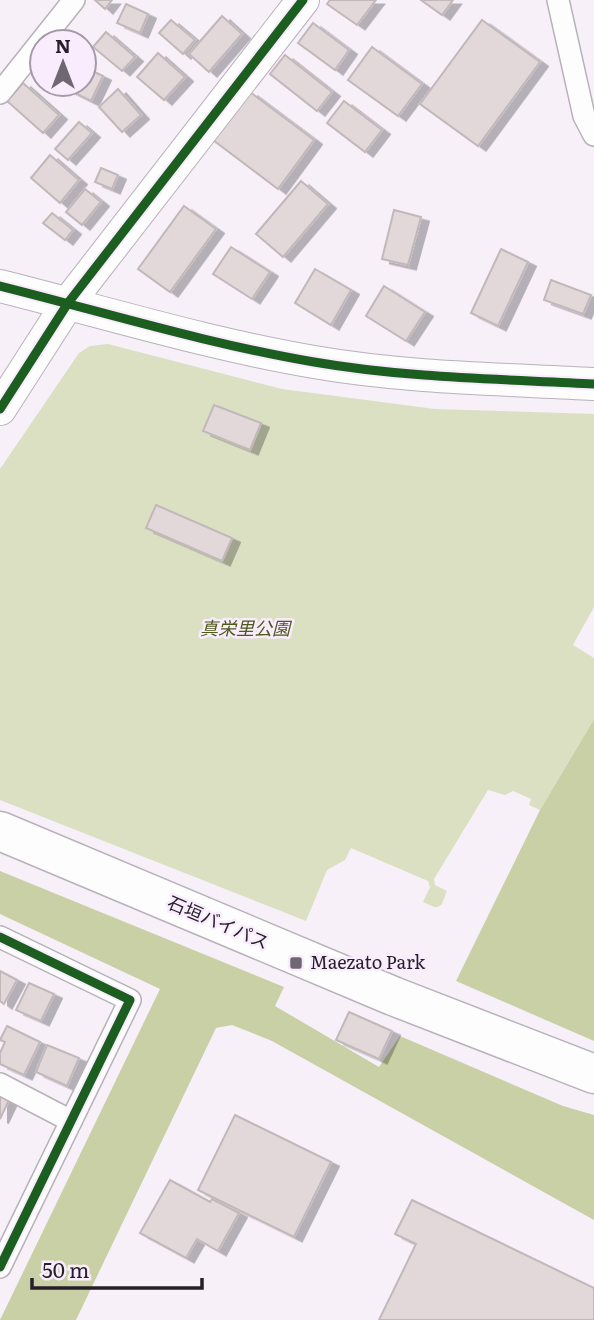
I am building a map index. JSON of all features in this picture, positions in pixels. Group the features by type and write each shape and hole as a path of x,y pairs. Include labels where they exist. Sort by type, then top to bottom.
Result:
{"highway":[{"name":"石垣バイパス","path":"0,831 407,1001 594,1074"}],"street":[{"path":"0,93 74,0"},
{"path":"0,409 68,303 303,0"},
{"path":"558,0 584,116 594,135"},
{"path":"0,286 249,350 317,362 402,374 594,384"},
{"path":"0,937 130,1000 71,1121 9,1226 0,1267"},
{"path":"0,1084 71,1121"}],"green space":[{"name":"真栄里公園","path":"108,344 282,389 435,409 594,414 594,607 573,645 594,658 594,719 540,810 529,805 531,799 513,791 505,795 488,790 434,879 435,885 447,891 438,907 423,902 430,887 428,881 351,848 345,860 327,870 306,921 0,800 0,469 79,353 90,346"},
{"path":"594,719 594,1041 456,981 540,810"},
{"path":"0,871 284,987 275,1006 379,1067 400,1036 563,1106 594,1115 594,1220 272,1041 232,1025 216,1028 76,1320 0,1320 160,989 0,914"}],"building":[{"path":"95,0 112,0 105,9"},
{"path":"330,0 376,0 357,25 327,4"},
{"path":"421,0 453,0 442,15"},
{"path":"126,4 148,14 140,33 117,23"},
{"path":"222,16 242,34 209,72 189,54"},
{"path":"171,20 195,40 183,54 159,33"},
{"path":"482,20 540,62 478,146 420,104"},
{"path":"313,23 349,50 335,70 298,43"},
{"path":"106,32 135,57 122,71 98,51 98,41"},
{"path":"372,47 422,84 398,116 348,80"},
{"path":"158,53 185,77 164,100 137,77"},
{"path":"285,55 332,92 317,111 270,74"},
{"path":"98,74 103,76 98,86"},
{"path":"23,83 28,87 28,98 40,98 59,115 43,133 7,101"},
{"path":"118,89 141,115 122,132 99,107"},
{"path":"250,92 314,140 278,189 213,140"},
{"path":"344,101 382,130 365,152 327,123"},
{"path":"79,122 92,133 68,160 55,149"},
{"path":"50,155 79,180 60,203 31,178"},
{"path":"101,168 118,175 112,189 95,182"},
{"path":"301,181 328,204 283,257 256,234"},
{"path":"85,189 101,202 82,225 66,212"},
{"path":"184,206 216,229 170,292 138,269"},
{"path":"394,210 421,217 408,265 382,259"},
{"path":"52,213 73,230 65,240 43,223"},
{"path":"231,247 270,272 252,299 213,274"},
{"path":"501,249 528,262 498,326 471,313"},
{"path":"315,269 351,290 331,325 295,303"},
{"path":"551,280 591,295 583,314 544,300"},
{"path":"384,286 425,312 406,341 366,316"},
{"path":"214,405 261,423 250,450 203,431"},
{"path":"156,505 232,538 222,561 146,528"},
{"path":"0,971 17,980 4,1004 0,1001"},
{"path":"29,983 54,994 41,1021 16,1010"},
{"path":"349,1012 392,1031 379,1059 336,1040"},
{"path":"7,1026 40,1042 24,1075 0,1064 0,1053 5,1042 0,1040"},
{"path":"47,1045 79,1058 67,1086 36,1072"},
{"path":"0,1096 9,1100 0,1119"},
{"path":"235,1115 331,1162 294,1237 198,1190"},
{"path":"170,1180 210,1202 212,1199 239,1213 218,1251 197,1239 186,1258 140,1233"},
{"path":"412,1200 594,1288 594,1320 379,1320 416,1244 395,1234"}],"cycle path":[{"path":"0,409 68,303 303,0"},
{"path":"0,286 195,337 314,362 419,375 594,384"},
{"path":"0,937 130,1000 0,1267"}],"place":[{"name":"Maezato Park","path":"296,963"}]}
